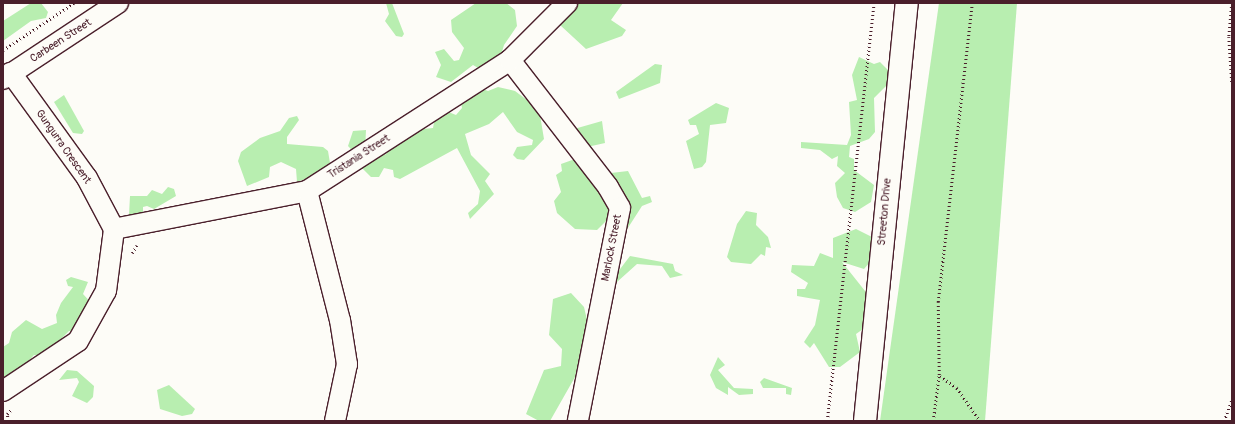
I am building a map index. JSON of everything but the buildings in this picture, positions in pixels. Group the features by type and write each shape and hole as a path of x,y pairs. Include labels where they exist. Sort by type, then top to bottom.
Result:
{"main road":[{"name":"Streeton Drive","path":"865,421 869,396 907,3"},
{"path":"869,396 875,421"}],"street":[{"name":"Carbeen Street","path":"7,76 118,3"},
{"name":"Tristania Street","path":"114,229 307,191 510,60 566,3"},
{"name":"Marlock Street","path":"510,60 608,187 620,208 578,421"},
{"name":"Gungurra Crescent","path":"7,76 87,178 114,229"},
{"path":"307,191 340,320 347,364 335,421"},
{"path":"3,391 78,341 106,291 114,229"}],"path":[{"path":"3,50 74,3"},
{"path":"827,421 874,3"},
{"path":"933,421 939,375 938,302 972,3"},
{"path":"1232,3 1229,37 1232,84"},
{"path":"939,375 957,388 980,421"},
{"path":"1224,421 1232,399"}],"green space":[{"path":"31,3 41,3 48,12 46,18 31,21 3,41 3,21"},
{"path":"386,3 392,3 404,34 402,37 396,36 385,21 389,14"},
{"path":"476,3 506,3 515,10 517,26 504,45 499,62 485,72 473,65 451,82 436,77 441,65 435,52 444,49 454,61 459,60 464,48 452,32 451,20"},
{"path":"574,3 623,3 611,20 626,30 622,36 586,49 560,25"},
{"path":"939,3 1017,3 985,421 880,421"},
{"path":"859,57 874,64 880,62 890,72 888,84 874,98 875,132 869,139 850,146 849,157 854,159 854,170 874,185 871,202 855,212 843,208 837,197 835,183 845,173 837,166 838,156 832,159 820,150 801,148 801,142 847,145 851,135 849,102 857,100 852,75"},
{"path":"655,64 662,65 660,83 619,99 616,92"},
{"path":"477,87 488,91 498,87 515,91 539,109 544,139 524,160 517,159 513,155 517,147 532,145 533,140 517,132 503,112 489,124 465,134 471,155 490,174 485,181 494,194 470,219 468,213 478,204 480,191 457,148 400,179 394,177 393,170 384,168 379,177 371,177 361,167 364,163 348,146 353,131 366,130 365,151 382,150 385,155 399,137 417,126 423,129 433,128 435,117 446,111 456,115 462,108 461,103"},
{"path":"64,95 84,131 82,134 73,133 54,102"},
{"path":"716,103 729,108 726,123 710,125 706,162 702,167 694,169 686,141 699,134 696,125 690,125 688,120"},
{"path":"297,116 299,120 287,137 287,144 323,147 328,151 330,163 319,174 297,182 296,169 281,162 270,167 269,177 247,186 238,161 241,152 260,138 280,131 289,118"},
{"path":"602,121 605,143 587,147 605,186 611,173 628,171 642,198 650,196 652,202 642,206 624,234 611,216 597,230 575,229 557,213 554,201 561,192 556,175 562,171 561,164 575,159 574,129"},
{"path":"168,187 174,189 176,196 154,209 147,206 143,207 143,212 129,215 130,196 147,196 152,190 162,194"},
{"path":"746,211 757,213 756,225 768,237 771,248 766,247 765,256 761,254 751,264 731,262 727,257 737,224"},
{"path":"856,229 874,238 875,256 864,269 842,262 869,296 866,327 856,334 860,352 840,367 829,367 814,343 810,348 804,342 815,325 820,300 797,296 797,289 805,289 808,283 791,272 792,265 814,266 820,253 833,258 833,238"},
{"path":"630,256 673,264 675,271 683,275 670,278 662,266 637,264 617,282 614,277"},
{"path":"71,277 88,282 83,294 95,307 79,331 69,331 44,356 34,355 3,389 3,347 9,343 12,332 26,320 42,329 57,323 56,315 61,303 73,287 68,286 66,280"},
{"path":"571,293 584,307 588,324 575,377 550,421 539,421 526,414 544,370 561,366 562,349 549,335 553,299"},
{"path":"718,357 725,365 718,370 734,388 753,389 753,394 739,395 728,387 728,395 716,388 710,375"},
{"path":"67,370 77,371 94,386 93,397 87,403 72,396 79,382 77,378 59,380"},
{"path":"764,378 792,388 791,395 786,394 786,388 763,388 760,382"},
{"path":"169,385 195,409 192,414 182,416 160,409 157,390"}]}
